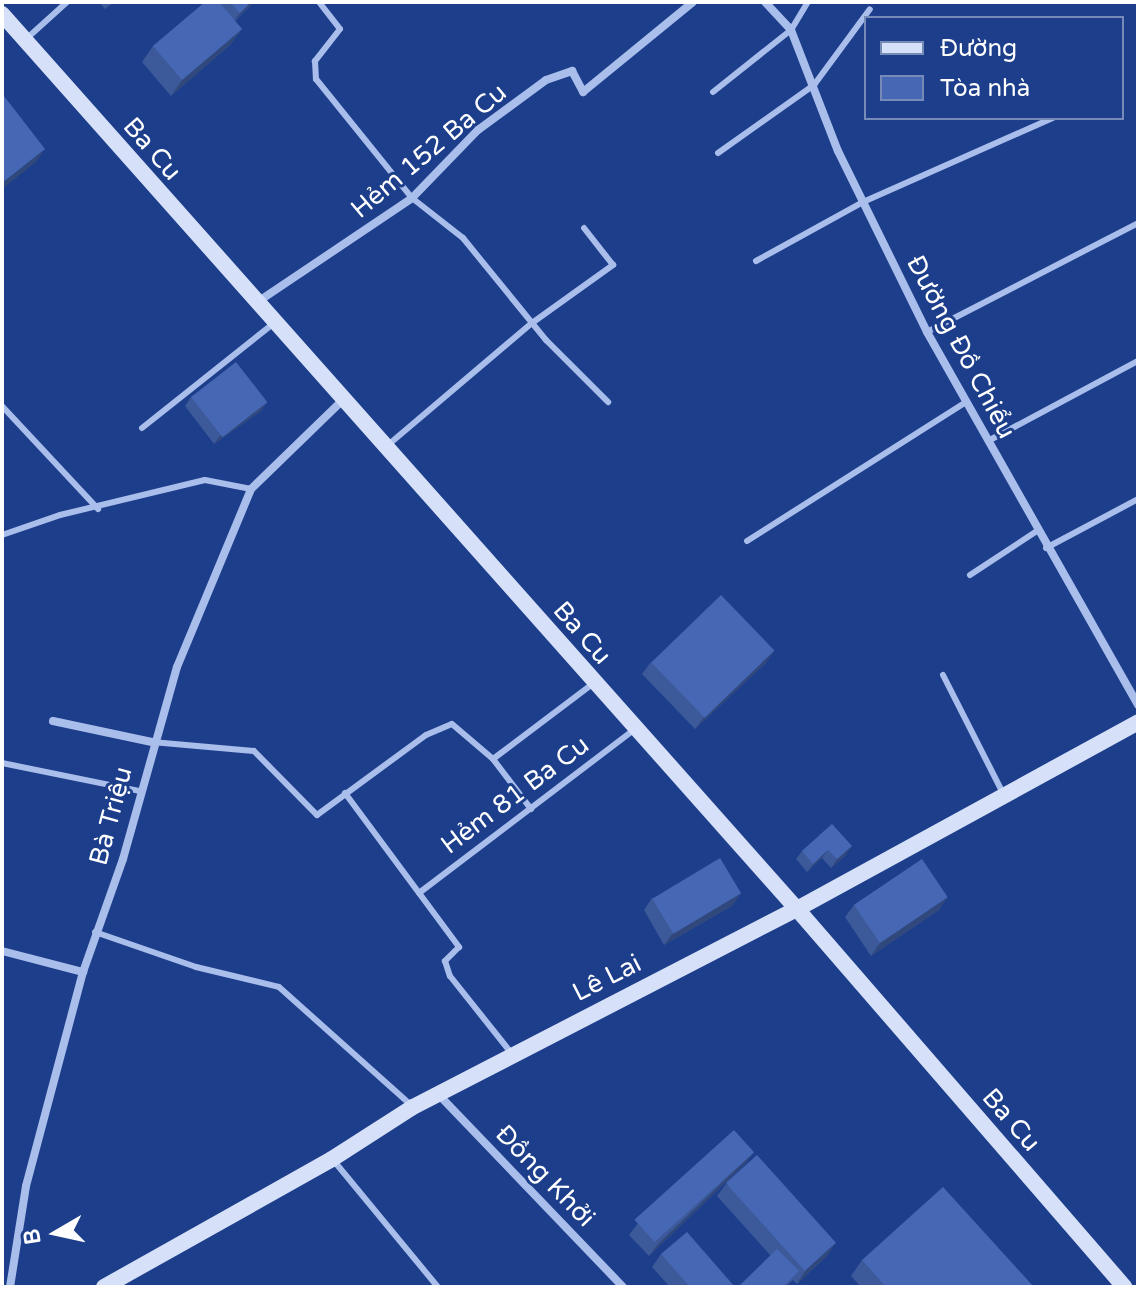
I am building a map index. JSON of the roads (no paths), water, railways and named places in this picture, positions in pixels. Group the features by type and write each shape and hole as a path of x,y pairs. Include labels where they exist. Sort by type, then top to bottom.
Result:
{"main road":[{"name":"Ba Cu","path":"2,14 797,909 1124,1287"},
{"name":"Lê Lai","path":"104,1287 332,1159 413,1107 797,909 1138,722"}],"street":[{"name":"Hẻm 152 Ba Cu","path":"256,303 412,198 478,130 546,80 572,71 583,92 693,2"},
{"name":"Đường Đồ Chiểu","path":"765,2 791,30 863,202 927,332 1046,548 1138,705"},
{"name":"Bà Triệu","path":"10,1287 26,1186 83,972 123,859 152,742 177,667 251,489 343,400"},
{"path":"53,721 152,742"},
{"path":"2,951 83,972"},
{"name":"Đồng Khởi","path":"438,1094 623,1287"}],"lane":[{"path":"25,40 67,2"},
{"path":"319,2 340,29 315,61 316,79 412,198 463,238 532,323 608,402"},
{"path":"713,92 791,30 808,2"},
{"path":"865,16 870,9"},
{"path":"718,153 814,85 864,17"},
{"path":"756,261 863,202 1048,120"},
{"path":"927,332 1138,223"},
{"path":"386,447 532,323 613,265 584,228"},
{"path":"142,428 274,323"},
{"path":"988,441 1138,361"},
{"path":"747,541 966,402"},
{"path":"2,406 98,509"},
{"path":"2,535 205,480 251,489"},
{"path":"1046,548 1138,499"},
{"path":"970,575 1037,531"},
{"path":"943,675 1004,795"},
{"path":"493,759 594,683"},
{"path":"152,742 254,751 317,815 426,735 452,724 493,759 531,809"},
{"name":"Hẻm 81 Ba Cu","path":"419,893 635,729"},
{"path":"2,763 140,791"},
{"path":"345,793 459,947 445,961 450,976 512,1054"},
{"path":"95,932 196,967 279,987 413,1107"},
{"path":"332,1159 438,1287"}]}
